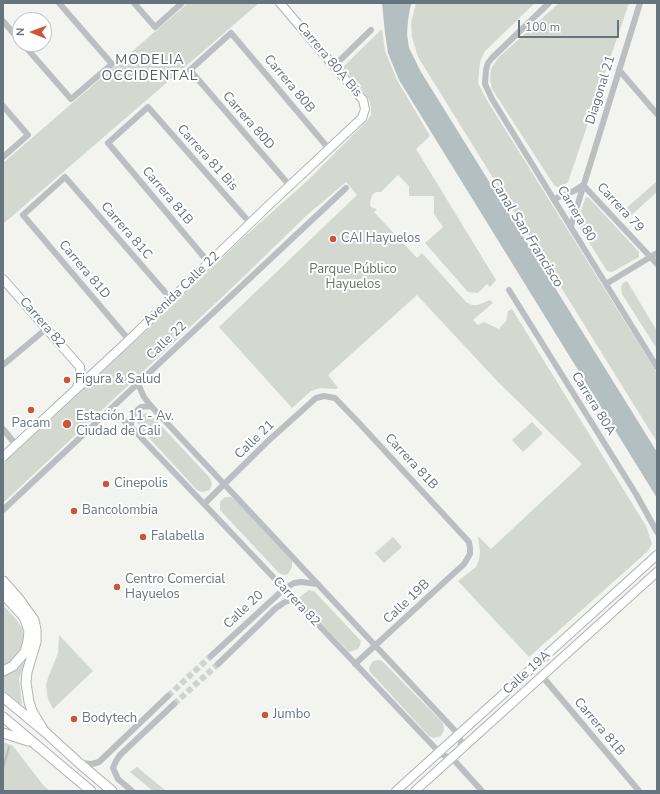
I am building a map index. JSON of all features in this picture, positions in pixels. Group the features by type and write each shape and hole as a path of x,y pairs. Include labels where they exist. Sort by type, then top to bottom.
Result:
{"main road":[{"path":"3,581 19,599 34,620 36,642 27,672 26,682 32,711 44,731"},
{"path":"3,594 24,617 29,631 28,641 24,652 13,666 3,671"},
{"path":"3,698 44,731 112,791"},
{"path":"3,717 91,791"},
{"path":"3,733 35,743"}],"street":[{"path":"30,52 71,99 112,64 58,3"},
{"path":"134,3 155,27 182,3"},
{"name":"Carrera 80A Bis","path":"280,3 363,100 365,109 361,120"},
{"name":"Carrera 80","path":"549,3 488,63 486,70 486,84 492,99 657,367"},
{"name":"Diagonal 21","path":"583,185 640,3"},
{"path":"3,21 12,31"},
{"path":"334,66 371,30"},
{"name":"Carrera 80B","path":"190,70 232,33 329,149"},
{"name":"Carrera 80D","path":"190,70 290,186"},
{"path":"619,70 657,114"},
{"path":"3,106 28,135 3,157"},
{"name":"Carrera 81B","path":"148,107 108,143 209,263"},
{"name":"Carrera 81 Bis","path":"148,107 250,223"},
{"name":"Avenida Calle 22","path":"3,457 361,120"},
{"name":"Carrera 81D","path":"65,177 23,215 128,340"},
{"name":"Carrera 81C","path":"65,177 170,299"},
{"path":"554,199 574,191 583,185"},
{"path":"571,226 583,185"},
{"name":"Carrera 79","path":"583,185 657,264"},
{"name":"Calle 22","path":"3,510 346,188"},
{"path":"606,284 657,253"},
{"name":"Carrera 82","path":"4,283 80,367"},
{"name":"Carrera 80A","path":"509,290 636,494 657,532"},
{"path":"3,365 46,329"},
{"path":"74,391 80,381 80,367 90,369 103,363"},
{"path":"138,384 150,406 459,734 461,742 460,751"},
{"name":"Carrera 81B","path":"324,396 334,398 403,468 469,542 470,554"},
{"name":"Calle 21","path":"204,504 316,398 324,396"},
{"path":"131,427 131,420 135,412 141,408 150,406"},
{"name":"Carrera 82","path":"112,409 131,427 439,752 443,756 452,758 482,791"},
{"path":"3,429 16,445"},
{"name":"Calle 19B","path":"355,664 464,564 470,554"},
{"name":"Calle 19A","path":"396,791 657,555"},
{"name":"Calle 19A","path":"415,791 657,572"},
{"name":"Calle 20","path":"211,656 284,589 301,582 318,584"},
{"name":"Calle 20","path":"218,664 276,608 284,602 294,599"},
{"name":"Carrera 81B","path":"542,676 640,791"},
{"path":"79,763 92,764 99,762 168,696"},
{"path":"132,791 118,779 114,768 116,761 120,755 174,704"}],"green space":[{"path":"188,3 259,3 3,224 3,163"},
{"path":"416,3 535,3 485,51 480,62 478,83 488,102 657,373 657,442 418,57 412,37 411,23"},
{"path":"559,3 629,3 568,182 561,187 557,187 554,185 492,89 490,79 491,69 498,58"},
{"name":"Parque Público Hayuelos","path":"382,29 385,51 397,80 430,136 416,149 496,280 490,287 487,284 478,293 468,292 425,243 443,227 434,214 434,196 409,196 409,186 398,175 381,192 376,192 372,195 370,203 371,207 377,209 374,212 417,258 422,253 466,302 472,305 478,305 490,300 493,303 473,320 478,325 484,322 499,329 506,321 508,311 512,309 646,526 652,544 648,551 529,657 458,581 476,567 480,552 478,536 491,549 582,464 498,382 417,295 328,375 338,388 320,388 311,391 292,408 219,327 357,195 346,182 307,215 236,284 3,503 3,464 141,336 243,238 308,180 366,122 371,115 371,105 368,98 343,67"},
{"path":"657,181 657,192 627,219 622,212"},
{"path":"586,197 589,198 639,252 639,257 612,272 607,271 578,225 578,220"},
{"path":"627,281 657,331 657,349 622,294 621,287 623,283"},
{"path":"146,413 153,417 210,478 212,484 210,490 202,492 197,490 140,428 137,422 139,416"},
{"path":"532,422 543,433 523,452 512,440"},
{"path":"225,497 231,497 234,499 292,561 292,567 288,574 284,575 279,573 220,510 220,502"},
{"path":"393,537 402,547 384,563 375,553"},
{"path":"309,590 314,591 361,641 358,649 349,652 302,603 300,597"},
{"path":"3,605 16,619 22,628 24,636 23,645 17,659 3,668"},
{"path":"59,635 93,671 53,709 48,699 46,686 58,653"},
{"path":"377,660 382,661 443,723 444,730 441,736 434,738 429,736 370,672 369,668 372,662"},
{"path":"25,661 19,679 22,705 3,690 3,676 17,669"},
{"path":"3,742 13,746 43,785 50,791 3,791"},
{"path":"137,767 166,791 153,791 130,772"}],"shaded area":[{"path":"382,3 412,3 407,34 409,48 421,72 657,452 657,498 399,80 388,53"}],"waterway":[{"path":"3,768 9,747"}],"tunnel":[{"path":"168,696 211,656"},
{"path":"174,704 218,664"}],"place":[{"name":"CAI Hayuelos","path":"333,239"},
{"name":"Figura & Salud","path":"67,380"},
{"name":"Pacam","path":"31,410"},
{"name":"Estación 11 - Av. Ciudad de Cali","path":"67,424"},
{"name":"Cinepolis","path":"106,484"},
{"name":"Bancolombia","path":"74,511"},
{"name":"Falabella","path":"143,537"},
{"name":"Centro Comercial Hayuelos","path":"117,587"},
{"name":"Jumbo","path":"265,715"},
{"name":"Bodytech","path":"74,719"}],"district":[{"name":"MODELIA OCCIDENTAL","path":"150,70"}],"water label":[{"name":"Canal San Francisco","path":"526,233"}]}
